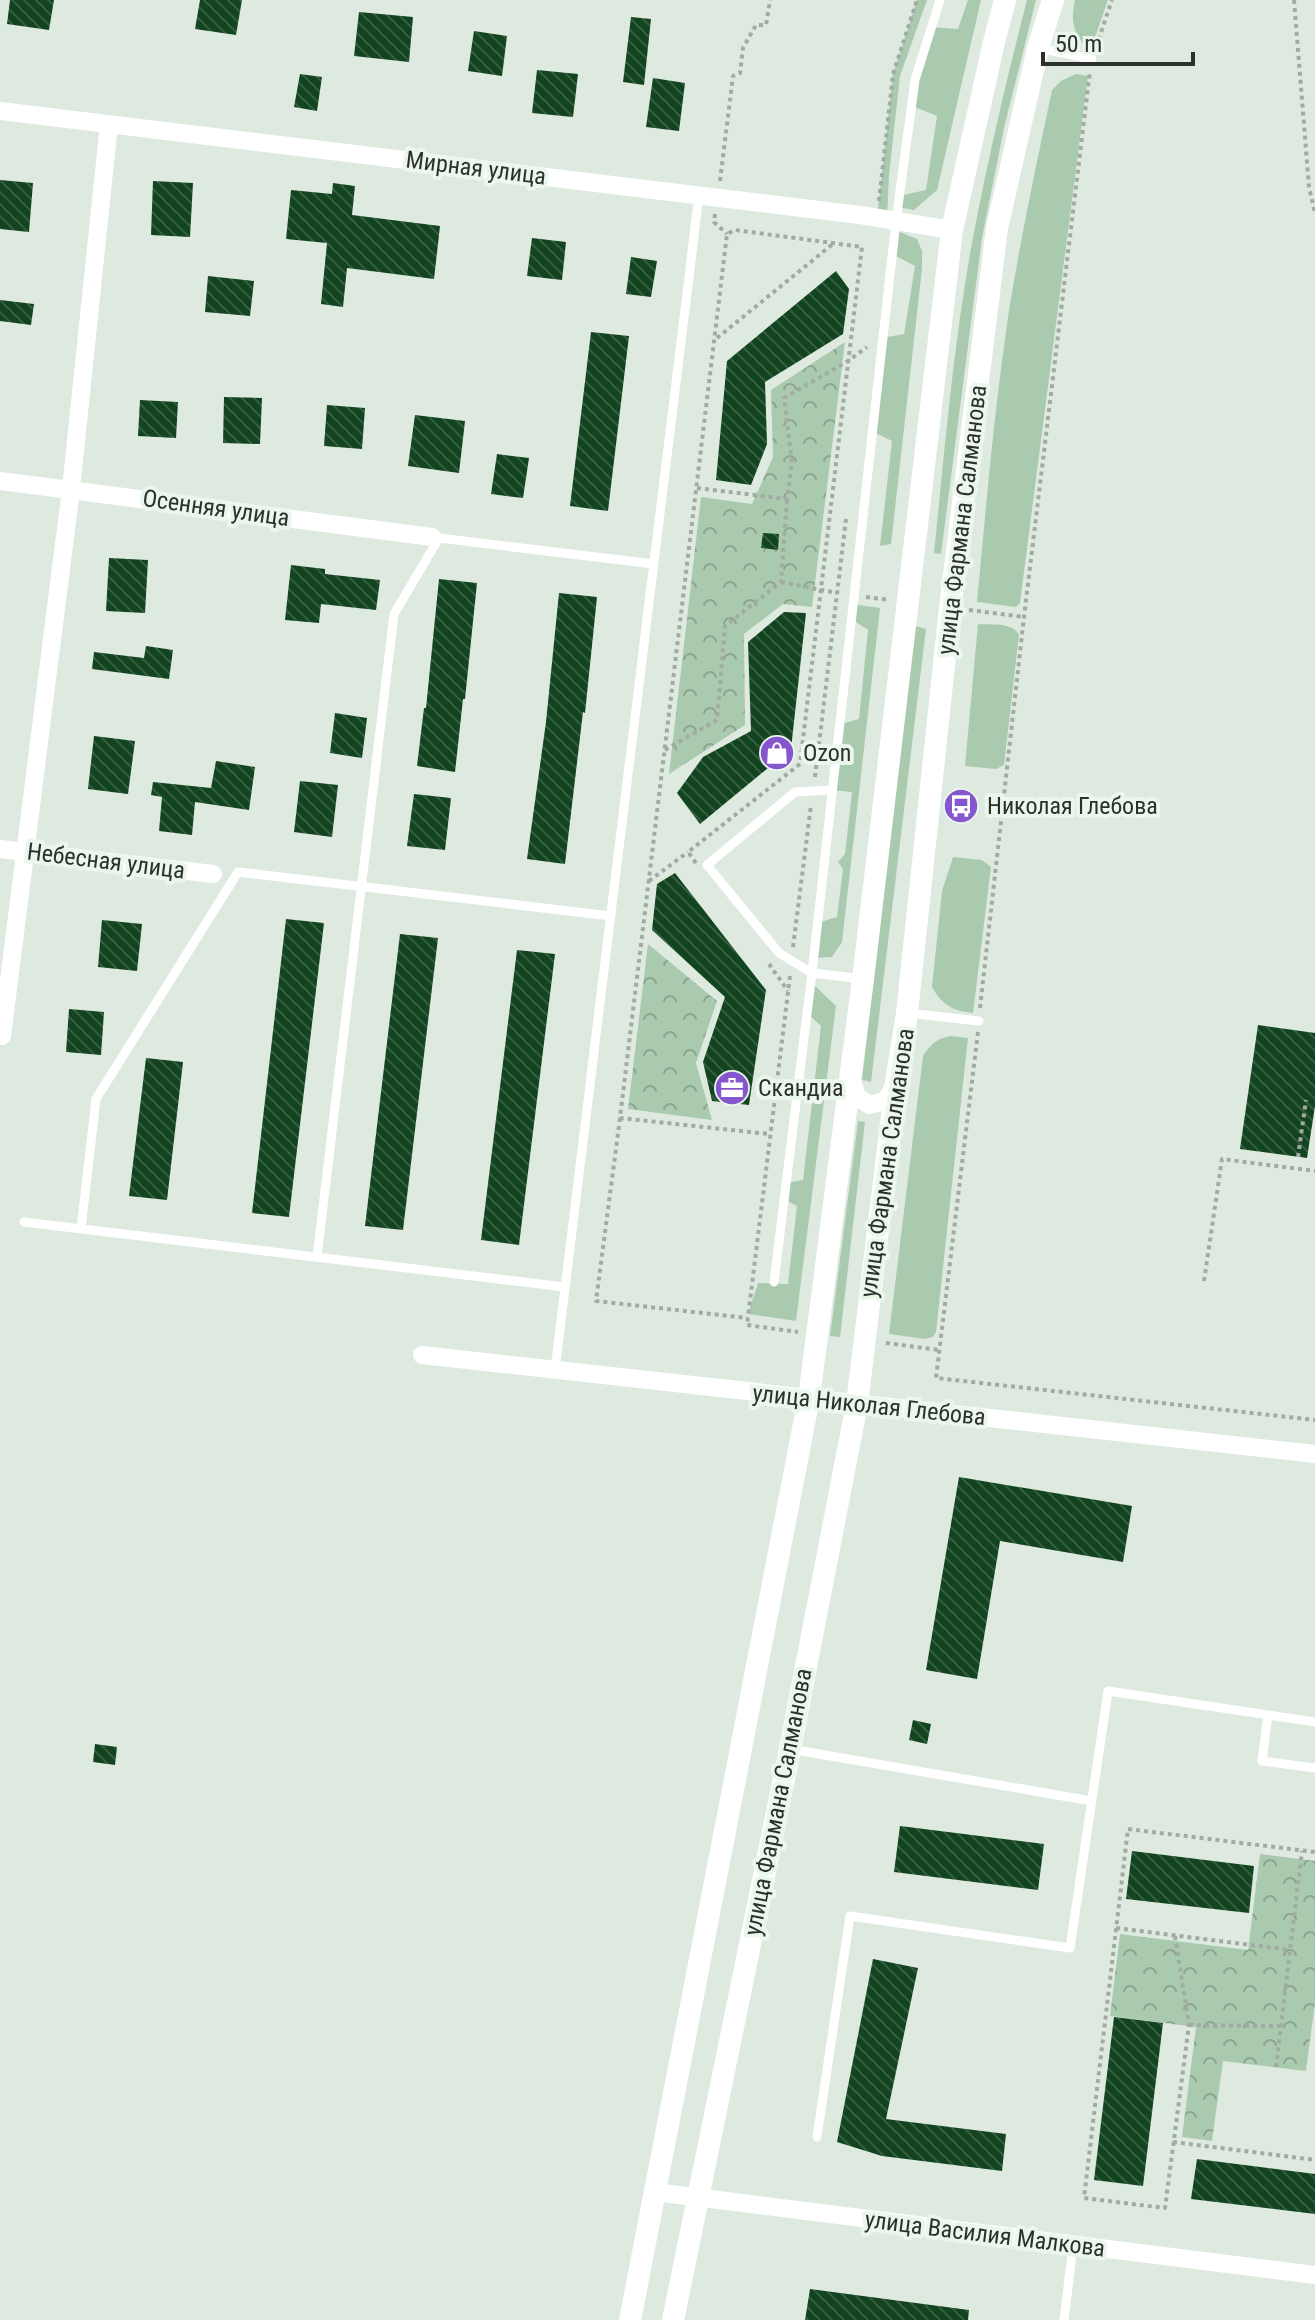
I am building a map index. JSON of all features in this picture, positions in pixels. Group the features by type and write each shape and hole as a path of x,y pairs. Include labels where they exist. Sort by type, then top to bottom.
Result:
{"street":[{"name":"улица Фармана Салманова","path":"630,2320 809,1398 863,979 952,230 1005,0"},
{"name":"улица Фармана Салманова","path":"673,2320 857,1404 907,1013 949,623 997,228 1038,48 1053,0"},
{"name":"Мирная улица","path":"0,111 708,196 952,230"},
{"path":"2,1036 71,489 109,124"},
{"name":"Осенняя улица","path":"0,481 436,538"},
{"name":"Небесная улица","path":"0,849 213,874"},
{"path":"851,1077 857,1097 870,1105 886,1100 896,1082"},
{"name":"улица Николая Глебова","path":"422,1355 1315,1454"},
{"name":"улица Василия Малкова","path":"655,2192 1315,2275"}],"lane":[{"path":"774,1282 812,973 886,220 915,80 940,0"},
{"path":"1038,48 1092,59"},
{"path":"555,1370 654,564 708,196"},
{"path":"317,1257 394,614 436,538 654,564"},
{"path":"831,790 795,792 707,865 779,953 812,973 863,979"},
{"path":"81,1229 96,1099 238,872 611,916"},
{"path":"907,1013 979,1021"},
{"path":"24,1222 565,1287"},
{"path":"817,2137 850,1916 1070,1948 1108,1691 1315,1722"},
{"path":"1268,1715 1262,1761 1315,1768"},
{"path":"790,1749 1092,1801"},
{"path":"1064,2320 1073,2246"}],"path":[{"path":"727,234 714,222 708,196 733,76 740,73 743,48 756,25 766,25 770,0"},
{"path":"886,220 893,74 917,0"},
{"path":"1112,0 1092,59 936,1378 1315,1420"},
{"path":"1294,0 1309,187 1315,213"},
{"path":"649,881 800,764 821,591 862,247 735,230 727,234"},
{"path":"727,234 596,1301 747,1318"},
{"path":"715,340 834,243"},
{"path":"665,750 717,720 725,626 781,582 792,462 784,398 867,347 865,362"},
{"path":"697,488 787,499"},
{"path":"796,1332 747,1325 747,1318 846,516"},
{"path":"781,582 837,593"},
{"path":"860,596 883,599"},
{"path":"966,610 1024,617"},
{"path":"688,852 697,865"},
{"path":"761,953 788,991"},
{"path":"1298,1157 1306,1100"},
{"path":"620,1118 769,1134"},
{"path":"1204,1281 1222,1159 1315,1171"},
{"path":"873,1341 939,1350"},
{"path":"1175,1936 1189,2025 1165,2208 1084,2198 1128,1829 1315,1852"},
{"path":"1276,2067 1302,1851"},
{"path":"1116,1928 1290,1950"},
{"path":"1189,2025 1281,2026"},
{"path":"1173,2142 1315,2160"}],"green space":[{"path":"917,0 927,0 900,76 887,220 877,218 893,74"},
{"path":"968,0 981,0 937,190 914,210 898,207 899,196 926,190 937,116 912,106 931,27 958,29"},
{"path":"1027,0 1036,0 1004,128 982,238 941,554 934,553 967,272 992,145"},
{"path":"1075,0 1108,0 1092,46 1086,47 1075,31"},
{"path":"1076,74 1088,76 1020,603 1016,607 977,602 999,388 1023,232 1052,90 1061,81"},
{"path":"895,230 917,239 922,251 922,269 891,544 880,546 892,441 872,431 882,338 904,334 915,266 892,254"},
{"path":"845,342 812,607 783,604 744,634 745,725 669,774 701,497 752,504 773,457 771,390"},
{"path":"852,604 880,608 842,942 832,957 813,958 817,923 837,917 843,869 838,862 845,854 852,792 831,790 838,725 859,719 868,630 850,618"},
{"path":"978,624 1007,626 1019,635 1004,765 996,769 965,766"},
{"path":"915,626 926,629 871,1082 862,1080"},
{"path":"953,857 982,860 991,867 973,1013 949,1006 932,987 942,891"},
{"path":"648,944 717,1001 696,1063 712,1120 628,1109"},
{"path":"811,982 836,1006 796,1321 748,1314 758,1283 788,1284 797,1206 783,1199 786,1183 803,1180 821,1026 807,1013"},
{"path":"950,1036 968,1038 936,1332 933,1337 925,1339 889,1334 923,1056 934,1043"},
{"path":"858,1121 865,1122 840,1337 830,1336"},
{"path":"1260,1854 1315,1861 1315,2003 1306,2071 1223,2061 1212,2141 1182,2137 1196,2027 1110,2016 1120,1934 1248,1950"}],"building":[{"path":"10,0 54,0 49,30 7,24"},
{"path":"200,0 242,0 236,35 195,29"},
{"path":"359,12 413,17 409,62 354,56"},
{"path":"631,17 651,19 644,85 623,82"},
{"path":"474,31 507,36 502,76 468,71"},
{"path":"537,70 578,74 573,117 532,113"},
{"path":"300,74 322,77 317,111 294,107"},
{"path":"653,78 685,83 679,131 646,127"},
{"path":"0,180 33,183 29,232 0,229"},
{"path":"153,181 193,183 190,237 151,235"},
{"path":"333,183 355,186 352,215 440,226 434,279 347,268 343,307 321,304 327,243 286,239 291,190 332,194"},
{"path":"532,238 566,242 562,280 527,276"},
{"path":"631,257 657,261 651,297 626,294"},
{"path":"836,271 849,289 843,334 765,382 767,444 751,485 716,480 727,361"},
{"path":"208,276 254,281 250,316 205,312"},
{"path":"0,300 34,304 31,325 0,321"},
{"path":"591,332 629,336 608,511 570,506"},
{"path":"224,397 262,398 260,444 223,443"},
{"path":"140,400 178,402 176,438 138,436"},
{"path":"327,405 365,408 362,449 324,446"},
{"path":"415,415 465,421 459,473 408,466"},
{"path":"497,454 529,458 523,498 491,494"},
{"path":"763,533 779,534 778,550 761,548"},
{"path":"109,558 148,560 145,613 106,611"},
{"path":"291,565 325,569 325,574 380,580 376,610 321,604 319,623 285,620"},
{"path":"439,579 477,583 455,772 417,766"},
{"path":"559,593 597,597 565,864 527,859 546,722"},
{"path":"784,612 806,613 791,749 700,824 677,793 703,757 751,731 748,642"},
{"path":"146,646 173,650 169,679 92,669 94,652 144,658"},
{"path":"335,713 367,718 362,758 330,753"},
{"path":"94,736 135,741 128,794 88,789"},
{"path":"216,761 255,767 249,810 195,802 192,835 159,831 162,797 151,795 153,782 211,788"},
{"path":"300,781 338,785 332,837 294,832"},
{"path":"414,794 451,798 445,850 407,846"},
{"path":"675,873 766,990 749,1105 712,1101 703,1062 725,997 652,930 657,884"},
{"path":"286,919 324,923 289,1217 252,1213"},
{"path":"102,920 142,924 137,971 98,967"},
{"path":"400,934 438,938 403,1230 365,1226"},
{"path":"517,950 555,954 519,1245 481,1240"},
{"path":"69,1009 104,1012 101,1055 66,1052"},
{"path":"1258,1025 1315,1033 1315,1106 1307,1158 1240,1149"},
{"path":"146,1058 183,1062 167,1200 129,1196"},
{"path":"959,1477 1132,1506 1123,1562 1000,1541 977,1679 926,1670"},
{"path":"913,1720 931,1724 927,1744 909,1740"},
{"path":"95,1744 117,1747 115,1765 93,1762"},
{"path":"900,1826 1044,1844 1038,1890 894,1872"},
{"path":"1132,1851 1254,1866 1249,1913 1126,1899"},
{"path":"873,1959 918,1968 886,2119 1006,2134 1002,2171 882,2156 837,2142"},
{"path":"1114,2017 1163,2023 1143,2186 1094,2180"},
{"path":"1197,2159 1315,2174 1315,2214 1191,2199"},
{"path":"810,2289 969,2310 968,2320 805,2320"}],"place":[{"name":"Ozon","path":"777,753"},
{"name":"Николая Глебова","path":"961,806"},
{"name":"Скандиа","path":"732,1088"}]}
